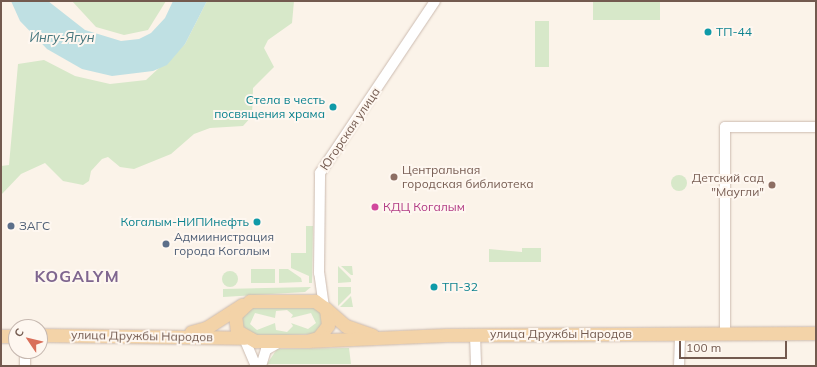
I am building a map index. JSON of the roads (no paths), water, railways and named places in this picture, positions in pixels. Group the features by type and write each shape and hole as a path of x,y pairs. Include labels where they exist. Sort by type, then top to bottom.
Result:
{"main road":[{"path":"171,335 206,328 245,303 301,299 315,301 346,326 381,337"},
{"path":"244,338 234,320 245,303"},
{"name":"улица Дружбы Народов","path":"307,341 318,338 326,330 328,320 324,307"},
{"name":"улица Дружбы Народов","path":"48,335 171,335 307,341 381,337 475,335 816,333"}],"street":[{"name":"Югорская улица","path":"318,273 320,173 435,1"},
{"path":"725,334 724,127 811,127"},
{"path":"301,299 314,290 318,273"},
{"path":"318,273 324,307"},
{"path":"679,366 680,334"},
{"path":"475,335 476,366"},
{"path":"244,338 256,366"},
{"path":"261,366 266,350 283,341"}],"water":[{"name":"Ингу-Ягун","path":"11,1 48,1 85,30 121,41 139,39 151,33 165,18 173,1 207,1 185,44 167,65 153,71 112,76 82,69 47,49 20,21"}],"place":[{"name":"ТП-44","path":"708,32"},
{"name":"Стела в честь посвящения храма","path":"333,107"},
{"name":"Центральная городская библиотека","path":"394,177"},
{"name":"Детский сад \"Маугли\"","path":"772,185"},
{"name":"КДЦ Когалым","path":"375,207"},
{"name":"Когалым-НИПИнефть","path":"257,222"},
{"name":"ЗАГС","path":"11,226"},
{"name":"Адмиинистрация города Когалым","path":"166,244"},
{"name":"ТП-32","path":"434,287"}],"district":[{"name":"KOGALYM","path":"77,276"}]}
